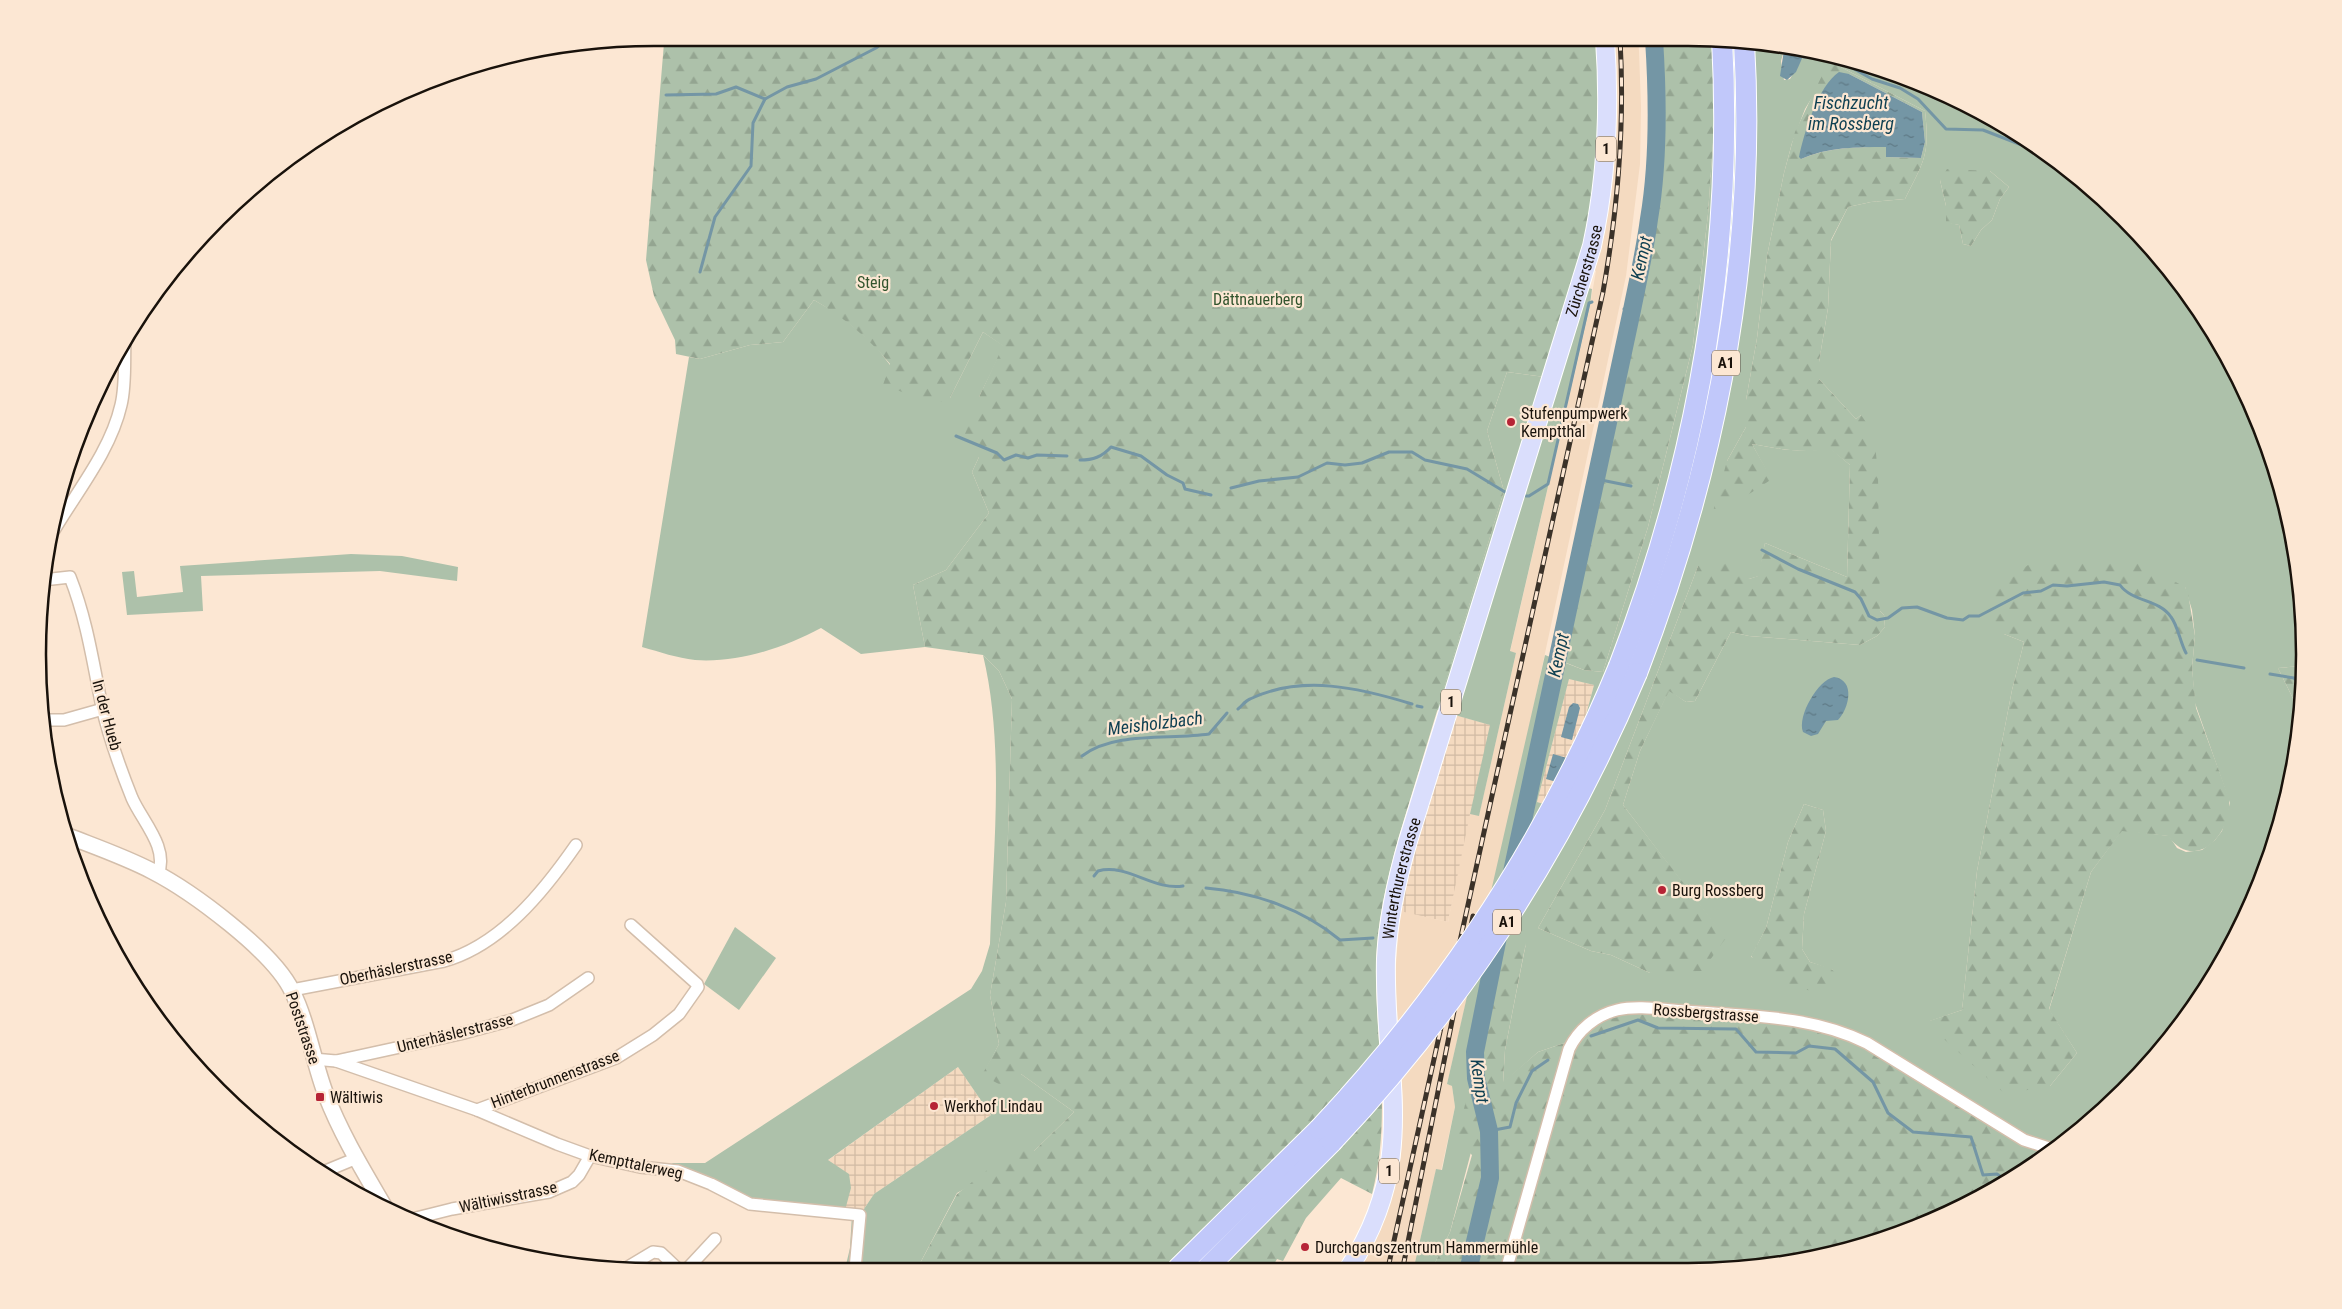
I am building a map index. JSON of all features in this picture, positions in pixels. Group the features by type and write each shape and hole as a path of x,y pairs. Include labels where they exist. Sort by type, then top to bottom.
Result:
{"highway":[{"name":"A1","path":"1628,669 1647,593 1670,518 1704,365 1715,288 1722,201 1724,131 1722,48"},
{"name":"A1","path":"1211,1263 1325,1135 1409,1026 1486,920 1528,853 1596,721 1628,669 1664,599 1693,507 1711,438 1725,369 1735,299 1743,211 1746,105 1744,49"},
{"name":"A1","path":"1182,1263 1325,1135"}],"main road":[{"name":"Zürcherstrasse","path":"1516,495 1581,286 1596,226 1607,142 1605,46"},
{"name":"Winterthurerstrasse","path":"1352,1263 1377,1213 1386,1188 1392,1155 1394,1109 1386,967 1388,932 1394,894 1408,840 1516,495"}],"street":[{"path":"62,517 102,453 114,427 121,404 124,358"},
{"name":"In der Hueb","path":"51,579 70,577 85,619 103,709 132,798 159,849 162,865 158,874"},
{"path":"50,720 64,720 103,709"},
{"name":"Poststrasse","path":"76,839 158,874 258,948 278,968 292,990 327,1098 379,1197"},
{"name":"Oberhäslerstrasse","path":"292,990 456,957 495,934 534,902 576,845"},
{"name":"Hinterbrunnenstrasse","path":"477,1110 616,1058 653,1036 679,1014 698,987 693,979 631,926"},
{"name":"Unterhäslerstrasse","path":"313,1058 336,1061 460,1034 518,1018 549,1005 588,978"},
{"name":"Rossbergstrasse","path":"1508,1263 1569,1049 1584,1028 1600,1017 1616,1010 1642,1008 1772,1017 1802,1021 1833,1029 1867,1043 2024,1140 2044,1147"},
{"name":"Kempttalerweg","path":"336,1061 477,1110 590,1156 640,1167 678,1171 711,1184 740,1201 750,1204 860,1215 856,1263"},
{"name":"Wältiwisstrasse","path":"423,1216 452,1209 549,1192 572,1182 579,1175 590,1156"},
{"path":"331,1169 357,1158"},
{"path":"690,1263 715,1238"},
{"path":"636,1262 653,1252 661,1254 671,1263"}],"shaded area":[{"path":"1611,46 1639,46 1641,107 1640,164 1626,276 1518,779 1447,1084 1452,1086 1455,1107 1441,1171 1436,1170 1415,1263 1362,1263 1388,1210 1401,1156 1403,1103 1395,978 1400,911 1448,922 1470,814 1479,815 1516,653 1510,652 1590,305 1596,271 1593,269"},
{"path":"1569,678 1594,685 1561,809 1537,802"},
{"path":"1448,713 1491,725 1448,922 1392,910"},
{"path":"958,1067 991,1115 874,1194 860,1215 844,1214 827,1161"}],"green space":[{"name":"Dättnauerberg","path":"664,46 1605,46 1606,156 1552,378 1507,372 1487,431 1504,491 1399,836 1386,889 1379,924 1376,960 1382,1113 1378,1167 1372,1194 1341,1178 1306,1218 1283,1261 1277,1259 1275,1263 920,1263 957,1194 1015,1148 1034,1151 1074,1112 1021,1074 1008,1089 982,1075 999,1044 990,995 1006,902 1012,699 999,671 983,655 925,647 913,585 946,570 989,513 972,472 979,457 963,439 979,397 1003,346 983,332 950,398 935,404 883,385 890,364 855,329 814,300 783,342 750,345 700,359 676,354 675,340 654,296 646,260"},
{"path":"1646,46 1713,47 1715,114 1708,214 1693,345 1648,527 1603,672 1584,670 1564,662 1592,482 1644,221 1651,136"},
{"path":"1726,48 1783,54 1781,61 1784,80 1790,79 1802,57 1832,64 1805,109 1792,143 1784,173 1767,256 1757,338 1746,400 1746,427 1727,461 1771,479 1752,444 1801,451 1830,448 1850,465 1847,577 1765,543 1759,576 1749,579 1698,566 1605,810 1538,928 1591,951 1611,955 1650,973 1725,938 1623,805 1640,751 1669,690 1686,702 1695,701 1731,632 1749,636 1860,645 1877,636 1885,627 1884,615 1880,611 1861,415 1856,419 1819,379 1819,362 1828,308 1831,241 1848,207 1871,202 1905,199 1924,157 1927,138 1925,111 1837,65 1883,79 1957,109 1992,128 2058,172 2118,224 2145,253 2170,284 2214,350 2233,385 2263,459 2275,497 2291,575 2295,666 2278,668 2294,700 2291,734 2275,812 2263,850 2233,924 2193,992 2145,1056 2118,1085 2089,1112 2044,1147 1573,1040 1538,1052 1503,1083 1505,1050 1526,943 1450,1232 1435,1263 1415,1263 1436,1169 1442,1170 1455,1107 1452,1086 1447,1084 1545,655 1584,670 1603,672 1648,527 1693,345 1708,214 1715,114","holes":["1990,171 2009,187 2000,199 1992,220 1981,230 1971,246 1963,244 1959,225 1946,222 1946,206 1940,180","2185,587 2192,610 2195,636 2192,668 2195,703 2230,803 2222,831 2215,840 2202,850 2186,852 2177,848 2169,836 2122,830 2091,872 2049,1010 2077,1053 2050,1086 1930,1021 1962,1010 1977,871 2012,690 2024,642 2004,634","1569,679 1594,685 1561,809 1537,802","1804,804 1823,810 1826,831 1804,914 1802,949 1810,962 1833,970 1751,957 1766,928 1788,842"]},
{"path":"1831,64 1837,65 1925,111 1927,138 1924,157 1905,199 1871,202 1848,207 1831,240 1828,308 1819,362 1819,379 1856,419 1861,415 1870,428 1875,444 1878,474 1880,611 1884,615 1885,627 1877,636 1860,645 1749,636 1731,632 1695,701 1686,702 1669,691 1640,751 1623,805 1726,938 1702,971 1650,973 1611,955 1591,951 1538,928 1605,810 1698,566 1732,562 1745,568 1749,579 1758,576 1765,543 1847,577 1850,465 1830,449 1801,451 1752,444 1772,479 1711,519 1727,461 1746,427 1746,400 1757,338 1767,256 1784,173 1795,132 1827,65","holes":["1849,74 1922,112 1925,142 1921,158 1886,157 1886,147 1875,147 1832,150 1801,159"]},
{"path":"1947,169 1990,171 2009,187 2000,199 1992,220 1981,230 1971,246 1963,244 1959,225 1946,223 1946,206 1940,180"},
{"path":"1581,286 1592,289 1590,305 1510,651 1516,653 1479,816 1470,814 1490,725 1437,710 1504,491 1487,431 1507,372 1552,378"},
{"path":"814,300 838,314 874,344 890,365 950,398 983,332 1004,346 979,397 979,457 972,472 989,513 946,570 913,585 925,647 861,654 821,628 776,648 728,659 695,660 642,647 689,357 700,359 750,345 783,342"},
{"path":"351,554 402,556 458,567 457,581 380,571 201,576 203,611 127,615 122,572 134,571 137,597 183,592 180,566"},
{"path":"2134,560 2185,587 2188,593 2195,636 2192,668 2196,708 2229,798 2229,811 2219,835 2201,850 2190,851 2179,847 2168,836 2122,831 2091,872 2049,1009 2077,1053 2050,1086 2005,1094 1935,1031 1929,1021 1962,1010 1977,871 2012,690 2024,642 2004,634 1989,616 1994,592 2028,565"},
{"path":"983,655 999,671 1012,699 1006,902 990,995 999,1044 983,1075 1021,1074 1074,1112 1034,1151 957,1193 920,1263 846,1263 850,1248 852,1214 860,1215 874,1194 991,1115 958,1067 828,1160 849,1174 851,1188 844,1214 750,1204 664,1168 673,1163 705,1163 971,989 982,971 990,944 996,762 990,690"},
{"path":"2295,666 2294,700 2278,668"},
{"path":"1804,804 1823,810 1826,831 1804,914 1802,949 1810,962 1830,968 1840,977 1827,987 1818,990 1807,990 1786,982 1751,956 1766,928 1788,842"},
{"path":"735,927 776,958 739,1010 704,984"},
{"path":"1526,942 1505,1050 1503,1082 1538,1052 1573,1040 1616,1010 1826,1027 2046,1146 1992,1181 1957,1200 1883,1230 1845,1242 1806,1251 1767,1258 1688,1263 1435,1263 1450,1232 1472,1155 1457,1140 1499,969"}],"water":[{"path":"1783,54 1803,57 1796,72 1787,80 1780,76"},
{"name":"Fischzucht im Rossberg","path":"1839,72 1849,74 1922,112 1925,142 1921,158 1886,157 1886,147 1842,148 1821,152 1801,159 1799,157 1808,123 1818,99 1831,79"},
{"path":"1834,677 1841,679 1848,689 1845,709 1838,720 1826,721 1818,734 1811,736 1803,732 1803,717 1806,708 1822,685"},
{"path":"1573,703 1578,704 1580,708 1572,740 1561,737 1569,707"},
{"path":"1553,754 1567,758 1560,783 1546,779"}],"waterway":[{"path":"666,95 716,94 736,87 765,99 787,87 816,79 879,46"},
{"name":"Kempt","path":"1512,872 1646,242 1656,152 1657,107 1654,46"},
{"path":"1858,71 1872,79 1900,88 1918,99 1946,129 1983,130 2014,142"},
{"path":"700,272 715,217 751,166 753,123 765,99"},
{"path":"1526,496 1548,484 1589,303 1592,302"},
{"path":"1624,309 1632,310"},
{"path":"956,436 997,453 1004,460 1016,455 1028,458 1037,455 1067,456"},
{"path":"1080,460 1097,457 1111,447 1141,456 1167,475 1183,483 1185,489 1211,495"},
{"path":"1231,488 1259,481 1298,477 1327,463 1345,465 1362,463 1389,452 1412,452 1425,460 1467,469 1505,492"},
{"path":"1596,479 1631,486"},
{"path":"1762,550 1798,569 1855,592 1861,599 1869,616 1877,620 1888,618 1902,608 1917,607 1947,618 1963,620 1969,616 1979,616 2023,593 2041,591 2053,585 2067,586 2104,582 2120,585 2131,595 2153,603 2166,611 2175,625 2186,653"},
{"path":"2197,660 2244,668"},
{"path":"2270,674 2295,679"},
{"name":"Meisholzbach","path":"1238,709 1248,700 1270,691 1310,685 1352,689 1412,704"},
{"name":"Meisholzbach","path":"1417,706 1422,707"},
{"name":"Meisholzbach","path":"1082,756 1095,748 1126,740 1209,734 1227,713"},
{"path":"1094,876 1098,871 1119,871 1162,885 1183,886"},
{"path":"1206,888 1242,893 1277,904 1310,919 1340,940 1373,938"},
{"name":"Kempt","path":"1470,1263 1490,1178 1489,1131 1476,1078 1475,1052 1499,932"},
{"path":"1591,1036 1638,1020 1658,1028 1736,1029 1756,1052 1796,1053 1809,1046 1835,1049 1873,1082 1888,1113 1913,1132 1971,1137 1983,1175 1997,1174 2000,1176"},
{"path":"1489,1131 1510,1127 1516,1103 1532,1071 1548,1060"}],"railway":[{"path":"1389,1263 1603,292 1613,229 1619,166 1622,103 1620,46"},
{"path":"1404,1263 1473,916"}],"place":[{"name":"Stufenpumpwerk Kemptthal","path":"1511,422"},
{"name":"Burg Rossberg","path":"1662,890"},
{"name":"Wältiwis","path":"320,1097"},
{"name":"Werkhof Lindau","path":"934,1106"},
{"name":"Durchgangszentrum Hammermühle","path":"1305,1247"}],"park label":[{"name":"Steig","path":"873,282"}]}
